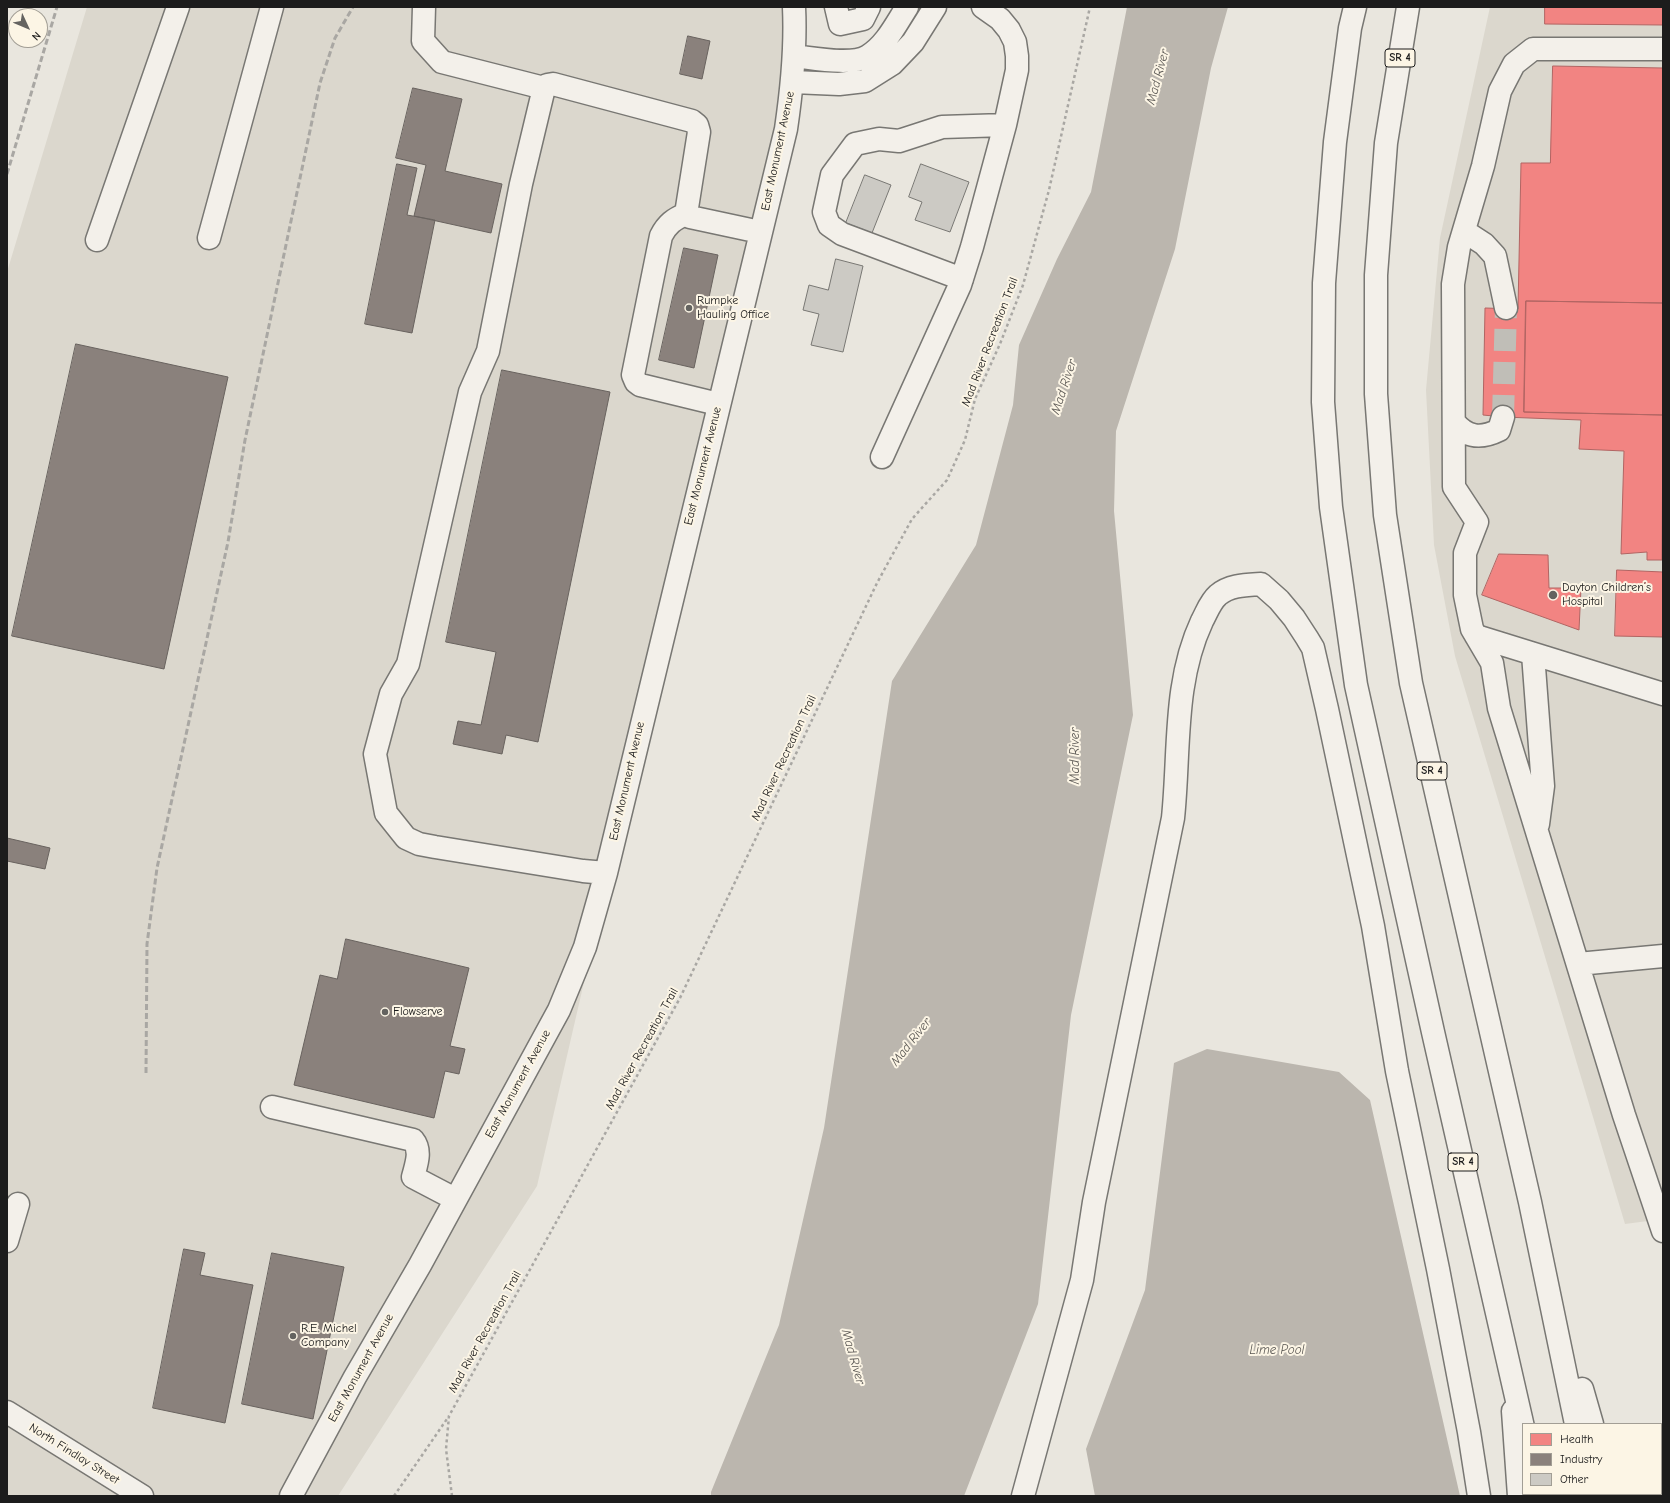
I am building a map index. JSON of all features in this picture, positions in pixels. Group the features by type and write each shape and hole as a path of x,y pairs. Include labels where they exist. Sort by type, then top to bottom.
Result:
{"main road":[{"path":"97,240 178,7"},
{"path":"209,238 272,7"},
{"path":"424,7 422,42 442,62 544,88"},
{"name":"East Monument Avenue","path":"291,1496 355,1377 420,1265 559,1010 585,947 606,873 718,404 786,128 793,82 794,7"},
{"path":"836,7 840,24 863,19 869,7"},
{"path":"794,56 843,62 868,57 889,36 907,7"},
{"path":"793,82 839,84 865,81 892,64 913,42 935,7"},
{"path":"882,456 962,279 1005,125 1017,70 1018,56 1015,42 1008,30 1000,19 983,7"},
{"name":"SR 4","path":"1355,7 1350,28 1335,142 1324,283 1323,402 1331,508 1356,685 1522,1423"},
{"name":"SR 4","path":"1408,7 1386,143 1376,275 1376,394 1385,515 1411,683 1530,1202 1576,1423"},
{"path":"1663,49 1532,49 1514,64 1500,91 1483,166 1464,231 1453,284 1454,487 1477,522 1465,560 1465,594 1472,629 1492,663 1499,708 1624,1115 1656,1185 1663,1231"},
{"path":"606,873 584,871 435,847 419,844 406,838 386,813 375,754 391,694 408,664 470,392 488,351 522,184 544,88 547,85 553,84 692,121 696,125 699,132 686,214"},
{"path":"962,279 842,234 829,225 824,212 832,175 855,144 879,139 899,141 942,127 1005,125"},
{"path":"686,214 690,217 760,232"},
{"path":"686,214 675,219 666,226 661,236 634,375 636,382 640,385 718,404"},
{"path":"1464,231 1484,244 1495,256 1506,308"},
{"path":"1454,422 1464,432 1479,436 1490,435 1498,430 1502,417"},
{"path":"1023,1496 1082,1280 1094,1202 1173,818 1177,784 1178,725 1181,692 1188,661 1198,631 1210,605 1218,596 1228,589 1240,585 1261,584 1283,604 1307,638 1312,648 1326,701 1373,926 1396,1071 1430,1232 1469,1432 1479,1496"},
{"path":"1476,636 1663,694"},
{"path":"1533,654 1543,786 1537,830"},
{"path":"1578,964 1663,956"},
{"path":"272,1106 413,1140 417,1145 418,1151 413,1177 455,1199"},
{"path":"1530,1202 1592,1423"},
{"path":"7,1242 18,1204"},
{"path":"1510,1368 1519,1496"},
{"name":"North Findlay Street","path":"7,1412 142,1496"}],"path":[{"name":"Mad River Recreation Trail","path":"452,1496 446,1449 449,1416 680,998 877,583 912,520 947,480 965,440 976,399 1000,344 1023,285 1049,190 1090,7"},
{"path":"394,1496 449,1416"}],"shaded area":[{"path":"87,7 788,7 794,71 537,1186 338,1496 7,1496 7,272"},
{"name":"Dayton Children’s Hospital","path":"1490,7 1663,7 1663,1219 1625,1224 1455,656 1434,545 1426,390 1440,238"}],"water":[{"name":"Mad River","path":"1127,7 1228,7 1211,68 1175,249 1116,431 1114,511 1133,715 1071,1015 1038,1304 964,1496 711,1496 711,1492 779,1325 824,1128 892,681 976,545 1013,405 1019,345 1057,259 1091,192"},
{"name":"Lime Pool","path":"1207,1049 1339,1072 1370,1100 1460,1496 1095,1496 1086,1449 1145,1290 1174,1063"}],"building: Health":[{"path":"1545,7 1663,7 1663,25 1545,24"},
{"name":"Dayton Children’s Hospital","path":"1553,66 1663,68 1663,303 1526,301 1524,412 1663,415 1662,560 1647,560 1647,552 1621,554 1624,451 1579,449 1581,420 1483,415 1485,308 1518,309 1521,163 1550,163"},
{"path":"1526,301 1663,303 1663,415 1524,412"},
{"path":"1499,554 1548,555 1549,588 1581,588 1579,630 1482,595"},
{"name":"Dayton Children’s Hospital","path":"1617,570 1663,572 1663,637 1615,636"}],"building: Industry":[{"path":"688,36 710,41 702,79 680,74"},
{"path":"413,88 462,99 445,171 502,184 491,233 414,216 426,165 396,158"},
{"path":"397,164 417,168 407,215 435,220 412,333 365,324"},
{"name":"Rumpke Hauling Office","path":"684,248 718,255 694,368 659,360"},
{"path":"76,344 228,377 164,669 12,636"},
{"path":"502,370 610,392 538,742 506,735 502,754 453,744 458,721 481,725 496,652 446,642"},
{"path":"7,838 50,848 45,869 7,861"},
{"name":"Flowserve","path":"346,939 469,968 450,1046 465,1049 459,1074 445,1071 434,1118 294,1085 320,975 337,979"},
{"path":"184,1249 205,1253 200,1275 253,1285 225,1423 153,1408"},
{"name":"R.E. Michel Company","path":"272,1253 344,1267 313,1419 242,1404"}],"building: Other":[{"path":"921,164 969,182 950,232 915,220 922,202 909,197"},
{"path":"865,175 891,185 872,233 846,223"},
{"path":"836,259 863,266 843,352 811,345 819,314 803,310 809,285 828,290"}],"tunnel":[{"path":"1503,417 1506,308"}],"railway":[{"path":"7,174 57,7"},
{"path":"146,1073 147,944 157,868 228,542 245,440 320,83 335,38 353,7"}],"place":[{"name":"Rumpke Hauling Office","path":"689,308"},
{"name":"Dayton Children’s Hospital","path":"1553,595"},
{"name":"Flowserve","path":"385,1012"},
{"name":"R.E. Michel Company","path":"293,1336"}]}
